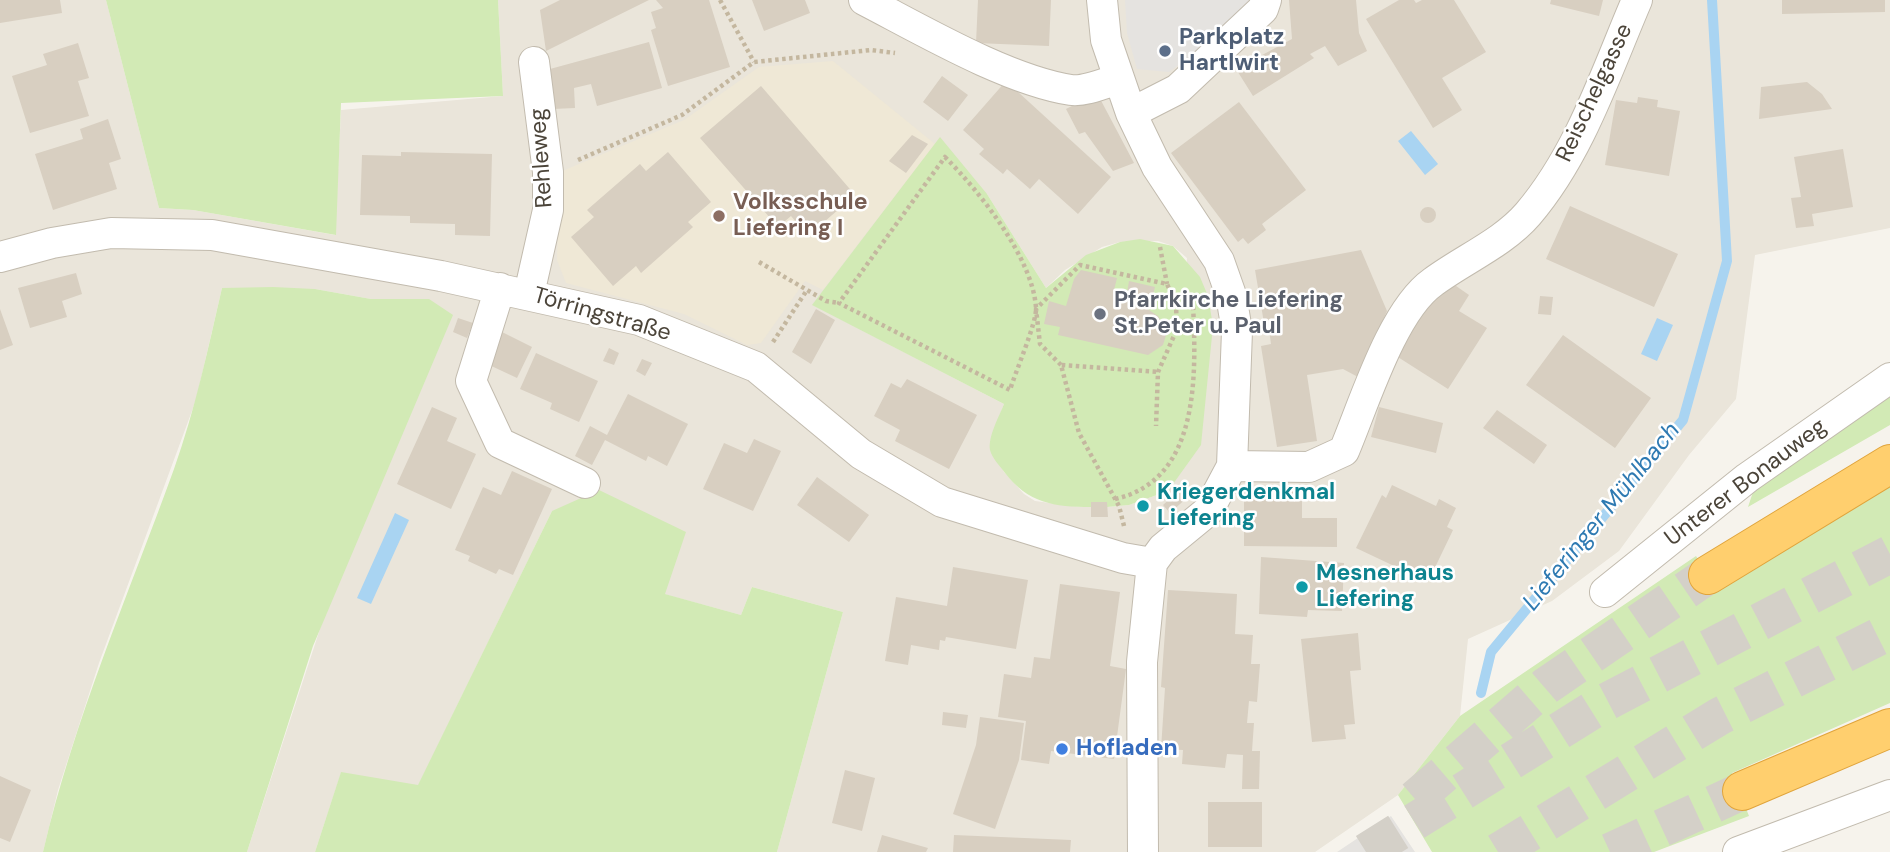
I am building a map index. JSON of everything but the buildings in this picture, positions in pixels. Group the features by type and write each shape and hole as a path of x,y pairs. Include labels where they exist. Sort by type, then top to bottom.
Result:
{"highway":[{"path":"1708,575 1890,464"},
{"path":"1742,791 1890,728"}],"street":[{"path":"864,0 996,65 1063,88 1073,91 1118,79"},
{"path":"1102,0 1106,40 1130,113 1157,166 1219,261 1231,295 1237,331 1232,466 1208,511 1163,548 1152,564 1142,662 1143,852"},
{"path":"1130,113 1178,89 1263,9 1266,0"},
{"name":"Reischelgasse","path":"1232,466 1309,467 1345,451 1398,323 1430,283 1480,253 1527,215 1567,160 1637,0"},
{"name":"Rehleweg","path":"534,62 548,172 548,210 515,291 471,381 500,443 584,483"},
{"name":"Törringstraße","path":"0,257 52,243 111,233 199,234 515,291 639,320 756,367 861,454 942,502 1123,558 1152,564"},
{"name":"Unterer Bonauweg","path":"1605,592 1747,478 1890,378"},
{"path":"1738,852 1890,795"}],"path":[{"path":"720,0 754,62"},
{"path":"548,172 682,115 754,62 871,50 908,54"},
{"path":"839,303 945,157 974,186 1003,228 1025,270 1037,309 1040,344 1061,365 1079,433 1115,499 1126,533 1123,558"},
{"path":"1156,426 1158,372 1177,329 1176,305 1167,284 1160,247"},
{"path":"758,262 826,302 839,303 1010,390 1037,309 1080,265 1167,284"},
{"path":"756,367 807,290"},
{"path":"1115,499 1134,495 1154,478 1179,451 1187,431 1196,365 1194,304 1176,305"},
{"path":"1061,365 1158,372"}],"shaded area":[{"path":"0,0 106,0 159,208 193,210 335,235 341,110 503,96 498,0 1890,0 1890,228 1755,255 1736,399 1689,455 1619,551 1552,601 1468,639 1460,716 1398,795 1315,852 777,852 843,612 752,587 741,615 664,594 552,511 418,786 341,773 315,852 247,852 428,299 371,299 315,289 222,288 196,400 99,663 58,790 43,852 0,852","holes":["987,194 1046,288 1065,270 1102,247 1120,242 1158,241 1173,246 1187,258 1168,491 1129,505 1108,507 1107,502 1091,502 1090,507 1080,507 1035,501 1024,494 1004,472 990,443 1004,404 813,305 874,225"]},
{"name":"Parkplatz Hartlwirt","path":"1125,0 1259,0 1257,7 1169,72 1137,69 1127,33"},
{"name":"Volksschule Liefering I","path":"833,61 935,144 823,290 805,281 761,343 747,345 684,314 566,283 557,260 560,172 684,120 759,67"},
{"path":"1391,816 1415,852 1337,852"}],"green space":[{"path":"106,0 498,0 503,96 341,103 336,235 193,210 159,208"},
{"path":"940,137 987,194 1046,288 1086,255 1120,242 1140,239 1173,246 1200,277 1208,296 1213,326 1201,445 1168,491 1129,505 1107,507 1107,502 1091,502 1091,507 1078,507 1054,504 1033,497 1014,483 996,462 990,450 992,433 1004,404 812,305"},
{"path":"222,288 315,289 371,299 429,299 453,315 313,646 247,852 43,852 86,706 182,447"},
{"path":"1890,392 1890,425 1748,507 1753,492 1771,474"},
{"path":"1890,478 1890,703 1732,773 1749,816 1654,852 1432,852 1398,795 1460,716 1696,556 1715,586"},
{"path":"599,490 686,532 665,594 741,615 752,587 843,612 777,852 315,852 341,772 418,785 552,511"}],"water":[{"path":"1411,131 1438,164 1425,175 1398,141"},
{"path":"1657,318 1673,325 1657,361 1641,354"},
{"path":"395,513 409,520 371,604 357,598"}],"waterway":[{"name":"Lieferinger Mühlbach","path":"1481,693 1491,652 1683,420 1727,261 1712,0"}],"tunnel":[{"path":"1366,852 1604,703 1890,554"},
{"path":"1415,799 1546,686 1708,575"},
{"path":"1498,852 1720,716 1890,631"},
{"path":"1610,852 1742,791"}],"place":[{"name":"Parkplatz Hartlwirt","path":"1165,51"},
{"name":"Volksschule Liefering I","path":"719,216"},
{"name":"Pfarrkirche Liefering St.Peter u. Paul","path":"1100,314"},
{"name":"Kriegerdenkmal Liefering","path":"1143,506"},
{"name":"Mesnerhaus Liefering","path":"1302,587"},
{"name":"Hofladen","path":"1062,749"}]}
